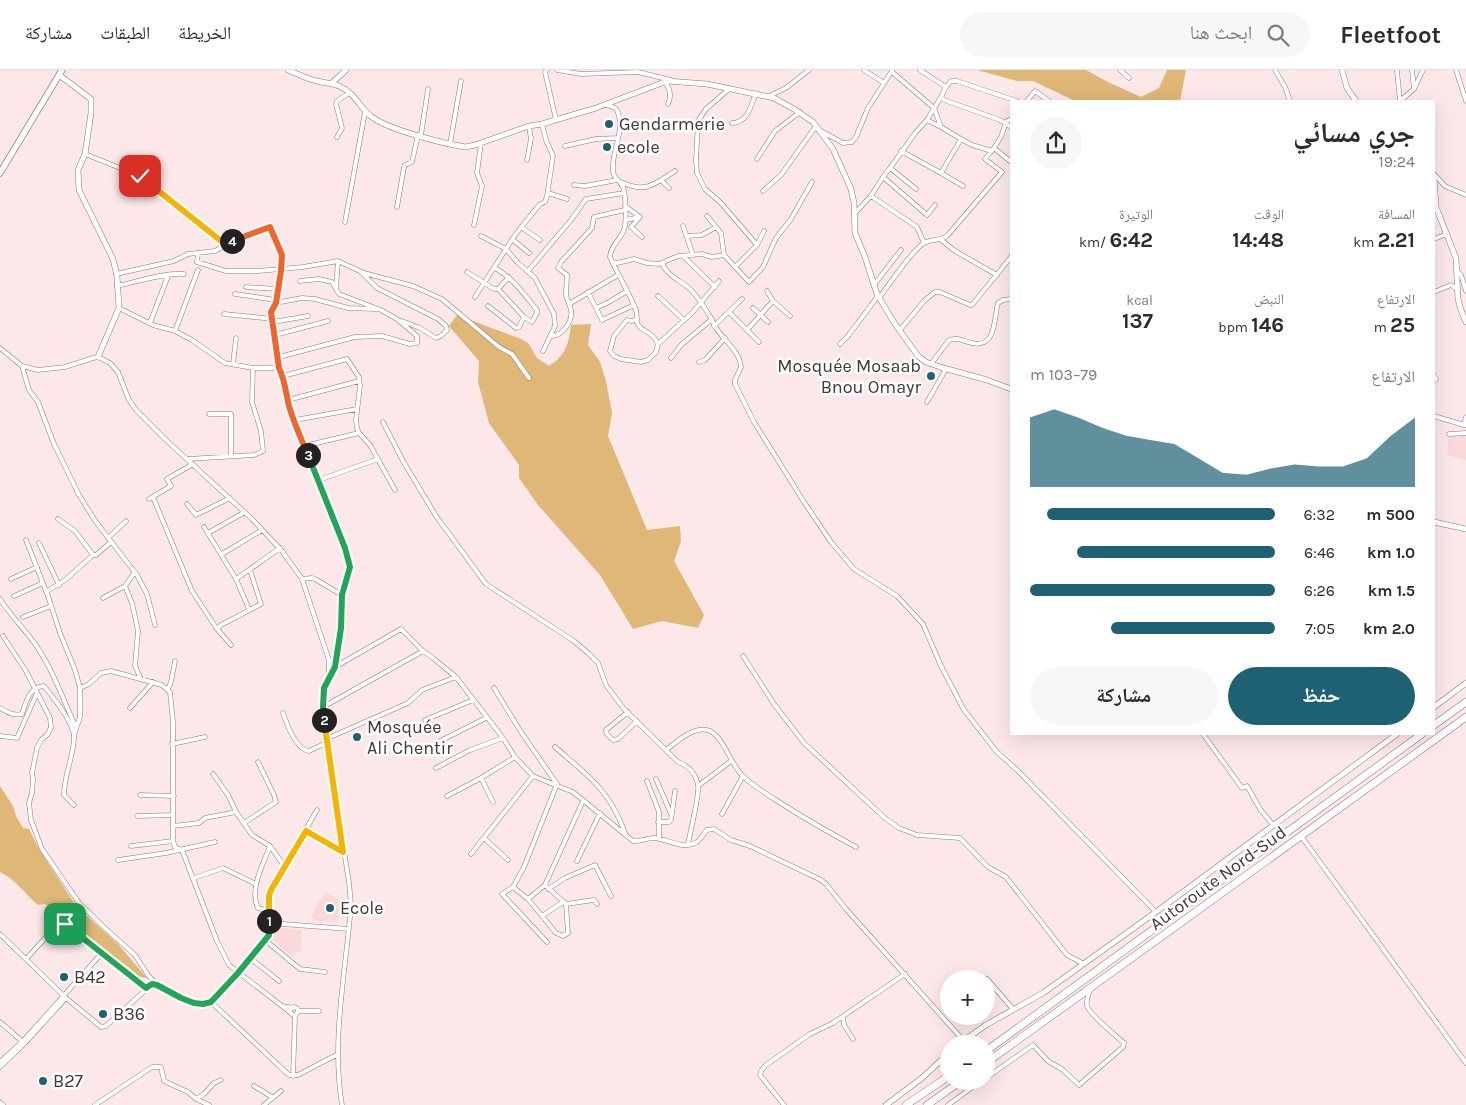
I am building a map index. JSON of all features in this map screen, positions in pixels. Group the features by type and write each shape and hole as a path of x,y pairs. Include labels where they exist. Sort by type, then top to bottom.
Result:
{"highway":[{"path":"1435,724 1466,702"},
{"name":"Autoroute Nord-Sud","path":"995,1057 1466,717"},
{"name":"Autoroute Nord-Sud","path":"995,1044 1421,735"},
{"path":"906,1105 940,1082"},
{"path":"928,1105 949,1090"}],"main road":[{"path":"0,172 61,73"}],"street":[{"path":"288,70 316,81 340,86 362,104 365,112 345,222"},
{"path":"332,83 346,70"},
{"path":"547,70 545,72 546,83 556,120"},
{"path":"558,70 581,74 638,72 674,81 700,83 769,96 800,112 818,128 843,143 852,142 856,137 868,108 893,71 934,108 941,127"},
{"path":"769,96 786,88 808,70"},
{"path":"864,70 884,83"},
{"path":"920,70 946,87"},
{"path":"1120,70 1129,78"},
{"path":"1275,70 1285,87 1290,100"},
{"path":"1342,70 1347,88 1355,100"},
{"path":"1412,70 1414,89"},
{"path":"1401,100 1414,89 1423,70"},
{"path":"1456,70 1466,101"},
{"path":"1397,71 1400,100"},
{"path":"61,73 91,99 91,113 85,154 78,170 79,190 113,259 116,274 119,308 98,357"},
{"path":"450,144 461,81"},
{"path":"365,112 389,127 466,147 529,126 606,105 665,82 674,81"},
{"path":"855,213 871,196 901,151 927,120 951,81 958,81 1014,100"},
{"path":"665,82 670,91 668,104"},
{"path":"397,207 404,167 412,162 428,89"},
{"path":"729,89 706,109 698,122 696,160 698,173 706,189 721,203 756,245"},
{"path":"1028,100 1035,91 1048,100"},
{"path":"337,137 342,128 336,104 337,101 349,92"},
{"path":"732,123 739,122 745,118 756,93"},
{"path":"941,97 1006,122 1010,126"},
{"path":"606,105 618,111 620,129 613,156 613,174 622,186 624,193 626,220 624,233 610,252 618,275 638,312 639,326 654,336 658,344"},
{"path":"757,159 775,131 800,112"},
{"path":"927,120 972,145 993,149 1010,161"},
{"path":"840,344 917,249 924,243 947,236 1002,172 985,159 1001,137 1006,122 1010,120"},
{"path":"475,297 512,239 540,204 545,202 553,156 546,142 542,124"},
{"path":"527,160 531,141 529,126"},
{"path":"763,191 781,176 818,128"},
{"path":"818,128 834,149 851,189 855,213 855,233 878,297 918,356 923,361 931,364 1010,389"},
{"path":"565,146 610,137 618,138"},
{"path":"941,173 961,139"},
{"path":"474,225 482,186 477,173 481,143"},
{"path":"901,151 963,186"},
{"path":"85,154 140,176 226,245"},
{"path":"890,168 916,189"},
{"path":"574,185 585,186 618,181 633,188 646,188 676,171"},
{"path":"883,177 927,215 935,205"},
{"path":"1435,177 1445,186 1466,195"},
{"path":"660,180 669,188"},
{"path":"708,216 721,233 724,255 749,282 761,270 776,238 791,219 812,182"},
{"path":"1435,191 1436,206 1456,258 1458,272 1457,289 1461,310 1466,322"},
{"path":"548,193 567,199"},
{"path":"528,271 586,199 624,193"},
{"path":"871,196 917,227 924,243"},
{"path":"551,336 556,336 563,331 570,321 572,312 566,295 567,274 558,268 561,262 592,228 594,217 625,208 640,217"},
{"path":"626,220 640,217"},
{"path":"631,227 640,217"},
{"path":"625,225 631,227 642,237"},
{"path":"683,226 693,255"},
{"path":"687,236 702,235 716,226"},
{"path":"116,274 174,261 188,254 215,251 236,239 270,227 282,255 276,301 271,312 279,357 279,368 304,446 345,548 350,567 342,595 341,628 335,667 324,688 323,707 326,741 350,904 338,1054 342,1105"},
{"path":"521,227 540,240"},
{"path":"735,267 756,245 764,231"},
{"path":"1435,239 1447,234"},
{"path":"481,236 506,249 535,278 542,290 554,314 555,326 543,351"},
{"path":"512,239 529,253"},
{"path":"940,239 955,251 997,275"},
{"path":"874,285 901,250"},
{"path":"198,252 197,262 226,270 258,271 338,261 361,272 413,286 442,299 499,347 512,354 529,378"},
{"path":"613,262 617,263 632,258 652,264 662,263 678,256 702,254 712,257 724,255"},
{"path":"683,256 715,287"},
{"path":"900,330 934,292 940,292 971,305 1010,258"},
{"path":"336,288 338,261"},
{"path":"662,263 669,274 690,289 701,302 712,319 714,326 725,338 741,364 734,383 747,409 804,502 840,554 854,569 897,596 923,624 941,666 964,710 997,752 1156,912"},
{"path":"467,272 494,289 498,289 524,317 532,322 537,310 509,277 495,268"},
{"path":"175,331 198,270"},
{"path":"300,281 319,279 332,282 339,294 381,310 420,328 436,338 439,338 447,330 446,326 438,318 377,288 361,272"},
{"path":"1458,272 1461,275 1466,291"},
{"path":"117,286 178,273 184,274"},
{"path":"569,304 618,275"},
{"path":"150,323 168,276"},
{"path":"498,289 509,277"},
{"path":"637,319 632,321 628,319 624,322 614,336 610,350 611,353 621,359 645,362 656,352 658,344 684,320 719,281"},
{"path":"1435,292 1451,285 1457,289"},
{"path":"246,287 277,289"},
{"path":"596,308 627,291"},
{"path":"767,291 773,301 790,316"},
{"path":"588,292 602,320 634,305"},
{"path":"235,294 276,301 302,298 315,299 348,308 381,310"},
{"path":"658,296 684,320"},
{"path":"714,326 742,299"},
{"path":"931,364 949,340 957,338 976,344 988,338 996,325 998,303 1003,300 1010,300"},
{"path":"747,330 773,301"},
{"path":"488,306 516,328 519,327 524,317"},
{"path":"119,308 150,323 175,331 226,363 252,368 279,368"},
{"path":"753,308 768,322"},
{"path":"729,312 759,342"},
{"path":"224,314 273,321 308,316"},
{"path":"279,357 355,337 382,336 410,344 417,343 417,336 397,319"},
{"path":"671,358 681,345 712,319"},
{"path":"275,335 328,321"},
{"path":"233,364 236,338"},
{"path":"699,362 705,360 725,338"},
{"path":"0,348 22,366 38,370 65,366 98,357 110,363 118,372 129,400 136,410 155,430 230,498 280,548 302,579 328,655 329,677"},
{"path":"283,376 347,359 360,386 356,408 356,420 360,433 370,444 395,490"},
{"path":"22,366 29,390 41,406 54,444 86,508 135,572 147,594 155,625"},
{"path":"188,459 254,455 263,451 252,402 252,368"},
{"path":"927,402 946,369"},
{"path":"288,400 359,381"},
{"path":"295,420 356,408"},
{"path":"209,414 231,414 231,456"},
{"path":"1435,416 1465,425 1466,417"},
{"path":"383,422 403,461 436,516 486,584 574,641 588,653 598,664 606,685 628,712 678,762 686,765 692,771 698,786 688,844"},
{"path":"304,446 360,433"},
{"path":"1449,434 1466,433"},
{"path":"319,480 378,459"},
{"path":"193,464 167,479 171,486 151,498 192,591 217,629 231,645"},
{"path":"187,504 196,515 230,498"},
{"path":"208,533 244,512"},
{"path":"58,519 74,531 93,555"},
{"path":"46,592 59,585 93,555 96,555 126,521"},
{"path":"1435,522 1466,529"},
{"path":"204,527 222,554 250,609"},
{"path":"222,554 262,530"},
{"path":"26,540 80,688 80,717 66,770 64,788 64,795 74,805"},
{"path":"39,542 59,585"},
{"path":"236,579 280,548"},
{"path":"11,579 37,568"},
{"path":"217,629 220,625 261,604 250,570"},
{"path":"103,598 125,586 135,572"},
{"path":"302,579 316,579 342,595"},
{"path":"14,596 43,583"},
{"path":"125,586 132,603 138,631 135,666 140,679"},
{"path":"0,599 43,657 76,727"},
{"path":"24,617 51,606"},
{"path":"335,667 401,629 423,652 456,678 503,738 515,757 533,776 573,792 633,840 653,838 673,843 688,844 697,842 707,830 714,829 731,840 750,846 821,880 905,974 955,1035"},
{"path":"3,636 26,671 50,718 51,727 48,734 41,740 37,748 32,774 32,793 29,803 31,820 42,849 79,903 139,959 148,975 157,985 194,1003 203,1004 211,1002 238,973 278,924"},
{"path":"323,707 423,652"},
{"path":"743,656 774,704 804,743 879,812 899,828 916,835 960,838 988,867 1006,877 1067,956 1084,964"},
{"path":"168,689 175,661"},
{"path":"80,688 105,672 111,671 154,682 162,685 170,692 173,722 173,840 175,847 182,850 217,941 229,965 293,1014"},
{"path":"283,713 296,741 302,749 309,751 326,741 408,703 422,690 456,678"},
{"path":"130,708 154,682"},
{"path":"1435,706 1466,683"},
{"path":"0,708 13,715 22,714 29,695 44,686 69,722 74,735"},
{"path":"494,688 521,732 557,784"},
{"path":"0,736 18,738 36,691"},
{"path":"425,720 473,700"},
{"path":"628,712 606,730 611,738 613,740 618,739 637,721"},
{"path":"440,741 486,718"},
{"path":"666,750 676,741 695,731 701,729 710,731 722,744 731,761 743,776 795,812 856,847"},
{"path":"1204,735 1242,788 1247,786 1260,809 1273,825"},
{"path":"972,1035 1013,1009 1043,993 1084,964 1396,735"},
{"path":"172,744 205,737"},
{"path":"436,768 470,750 503,738"},
{"path":"555,747 593,780 607,795 616,810 625,834"},
{"path":"447,796 515,757"},
{"path":"698,786 731,761"},
{"path":"244,823 276,802 258,762"},
{"path":"213,774 252,835 270,846 285,867"},
{"path":"471,854 533,776"},
{"path":"722,814 743,776"},
{"path":"481,778 493,802"},
{"path":"656,779 671,816"},
{"path":"647,781 659,812 658,839"},
{"path":"547,942 502,894 513,887 524,867 557,784"},
{"path":"658,822 669,822 675,792"},
{"path":"140,795 174,796"},
{"path":"547,887 583,801"},
{"path":"269,935 269,896 271,890 317,810"},
{"path":"173,826 199,823 205,818 236,812"},
{"path":"577,861 600,813"},
{"path":"138,816 173,815"},
{"path":"306,831 343,852"},
{"path":"1301,836 1466,1063"},
{"path":"484,838 508,860"},
{"path":"131,846 173,840"},
{"path":"118,860 182,850 216,842"},
{"path":"270,846 256,884 254,900 258,908 269,909 278,920 278,924"},
{"path":"528,900 547,887 595,865 611,896"},
{"path":"194,878 223,868 256,884"},
{"path":"513,887 528,900 556,933 560,936 566,935 568,933 564,903 547,887"},
{"path":"542,916 564,903 594,900 597,904"},
{"path":"26,959 62,922 146,988"},
{"path":"269,923 349,929"},
{"path":"0,934 65,996 101,1027 106,1026 146,988 152,984 157,985"},
{"path":"265,940 300,969 326,972"},
{"path":"0,1068 102,954"},
{"path":"250,958 279,980"},
{"path":"784,1105 760,1076 761,1071 766,1065 810,1034 823,1029 905,974"},
{"path":"995,988 1013,1009"},
{"path":"1026,1035 1048,1061 1063,1070 1079,1085 1123,1047 1124,1043 1093,1015 1087,1007 1090,989"},
{"path":"211,1002 284,1072 293,1076"},
{"path":"282,1006 296,1008 298,1011 319,1012"},
{"path":"293,1008 290,1010 293,1014 293,1076"},
{"path":"293,1014 298,1011"},
{"path":"843,1016 844,1025 852,1039"},
{"path":"0,1022 24,1042"},
{"path":"0,1062 24,1042"},
{"path":"995,1072 1034,1044"},
{"path":"293,1076 338,1054"},
{"path":"886,1105 922,1078 940,1061"},
{"path":"95,1105 152,1067 161,1067 164,1081 188,1092 196,1099 209,1105"},
{"path":"196,1099 204,1094 214,1083 221,1080"},
{"path":"254,1086 272,1097"},
{"path":"948,1105 969,1090"},
{"path":"264,1105 281,1091"},
{"path":"0,1102 3,1105"}],"shaded area":[{"path":"977,70 1086,70 1141,97 1159,88 1167,70 1186,70 1180,100 1073,100 1033,81 1017,81"},
{"path":"457,315 521,339 528,343 537,358 549,366 559,358 565,349 571,325 591,324 588,345 600,362 612,413 608,436 647,530 680,526 681,541 674,561 704,615 698,628 662,621 633,629 600,575 538,505 519,478 519,465 489,423 478,382 479,361 449,326"},
{"path":"1452,435 1466,435 1466,460 1447,455 1448,438"},
{"path":"0,786 13,806 23,828 29,829 39,849 76,906 117,943 147,978 136,975 91,940 81,929 63,918 60,913 45,904 38,905 15,883 0,872"},
{"name":"Ecole","path":"325,892 346,904 337,922 317,921 312,918 313,912"},
{"name":"Ecole","path":"279,928 302,930 301,950 292,957 270,938"}],"place":[{"name":"Gendarmerie","path":"609,124"},
{"name":"ecole","path":"607,147"},
{"name":"Mosquée Mosaab Bnou Omayr","path":"931,376"},
{"name":"Mosquée Ali Chentir","path":"357,737"},
{"name":"Ecole","path":"330,908"},
{"name":"B42","path":"64,977"},
{"name":"B36","path":"103,1014"},
{"name":"B27","path":"43,1081"}],"route":[{"path":"65,924 146,988 152,984 157,985 194,1003 203,1004 211,1002 269,935 269,896 271,890 306,831 343,852 323,707 324,688 335,667 341,628 342,595 350,567 345,548 290,408 283,376 279,368 279,357 271,312 276,303 282,255 270,227 236,239 226,245 140,176"}]}
